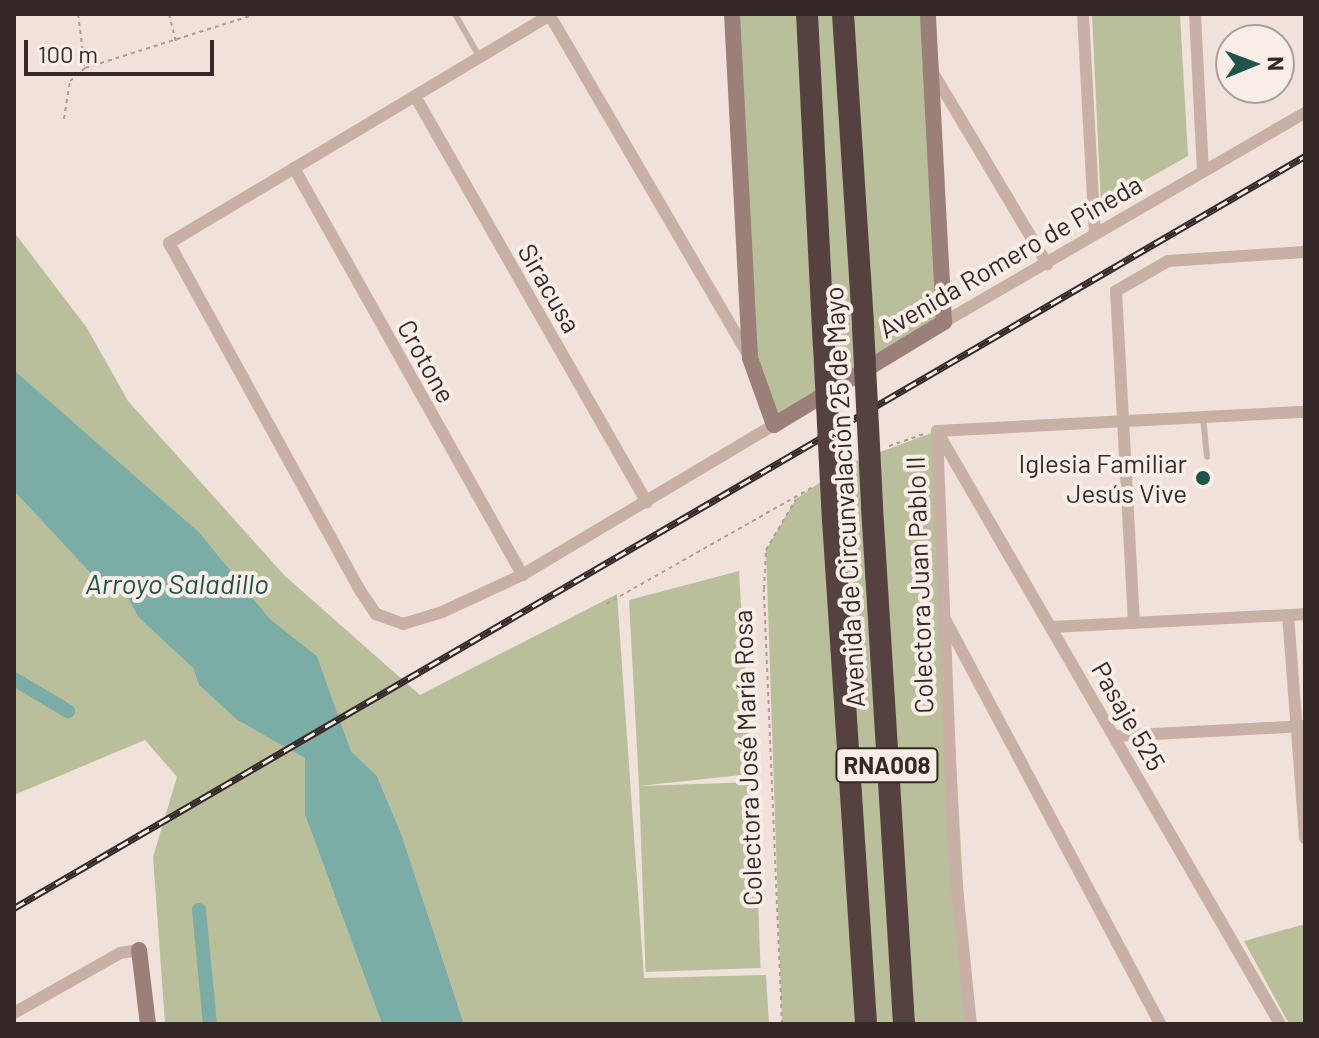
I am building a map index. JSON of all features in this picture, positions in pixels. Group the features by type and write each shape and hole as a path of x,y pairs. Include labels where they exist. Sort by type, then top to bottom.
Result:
{"highway":[{"name":"Avenida de Circunvalación 25 de Mayo","path":"807,14 833,520 866,1024"},
{"name":"Avenida de Circunvalación 25 de Mayo","path":"845,14 904,1024"}],"main road":[{"path":"732,14 750,358 774,425"},
{"path":"928,14 944,322"},
{"name":"Avenida Romero de Pineda","path":"774,425 944,322"},
{"path":"139,950 148,1024"}],"street":[{"path":"1083,14 1095,234"},
{"path":"1195,14 1203,171"},
{"path":"294,168 550,15 750,358"},
{"path":"931,69 1047,264"},
{"name":"Siracusa","path":"415,96 647,502"},
{"name":"Avenida Romero de Pineda","path":"944,322 1305,113"},
{"name":"Avenida Romero de Pineda","path":"294,168 169,243 376,614 403,624 522,575 774,425"},
{"name":"Crotone","path":"294,168 522,575"},
{"path":"1134,623 1116,291 1168,261 1305,252"},
{"path":"937,431 1305,412"},
{"name":"Colectora Juan Pablo II","path":"937,431 944,616 971,1024"},
{"name":"Pasaje 525","path":"937,431 1280,1024"},
{"path":"1052,627 1305,614"},
{"path":"1288,615 1301,726 1305,838"},
{"path":"944,616 1160,1024"},
{"path":"1116,736 1301,726"},
{"path":"14,1013 120,953 139,950"}],"lane":[{"path":"455,14 480,57"},
{"path":"1203,417 1207,457"}],"path":[{"path":"78,14 85,68"},
{"path":"169,14 176,43"},
{"path":"64,119 70,81 85,68 176,43 256,14"},
{"name":"Colectora José María Rosa","path":"606,604 796,499 766,550 764,589 782,1024"}],"green space":[{"path":"732,14 928,14 944,322 774,425 750,358"},
{"path":"1092,14 1180,14 1188,156 1101,205"},
{"path":"14,232 87,328 128,401 285,576 420,695 617,594 644,978 766,975 769,1024 464,1024 402,836 377,776 351,751 317,656 270,619 199,532 14,370"},
{"path":"937,431 971,1024 782,1024 766,550 796,499 845,465"},
{"path":"14,491 95,578 126,594 138,617 193,668 199,685 237,720 306,758 305,815 382,1024 165,1024 153,857 177,777 145,740 14,795"},
{"path":"739,571 751,774 639,786 629,600"},
{"path":"754,782 760,968 646,972 639,786"},
{"path":"1305,924 1305,1022 1289,1024 1244,941"}],"water":[{"name":"Arroyo Saladillo","path":"14,370 199,532 270,619 317,656 351,751 377,776 402,836 464,1024 382,1024 305,815 305,758 237,720 199,685 193,668 138,617 126,594 95,578 14,491"}],"waterway":[{"path":"14,679 68,711"},
{"path":"199,910 210,1024"}],"railway":[{"path":"14,908 1305,156"}],"place":[{"name":"Iglesia Familiar Jesús Vive","path":"1203,478"}]}
